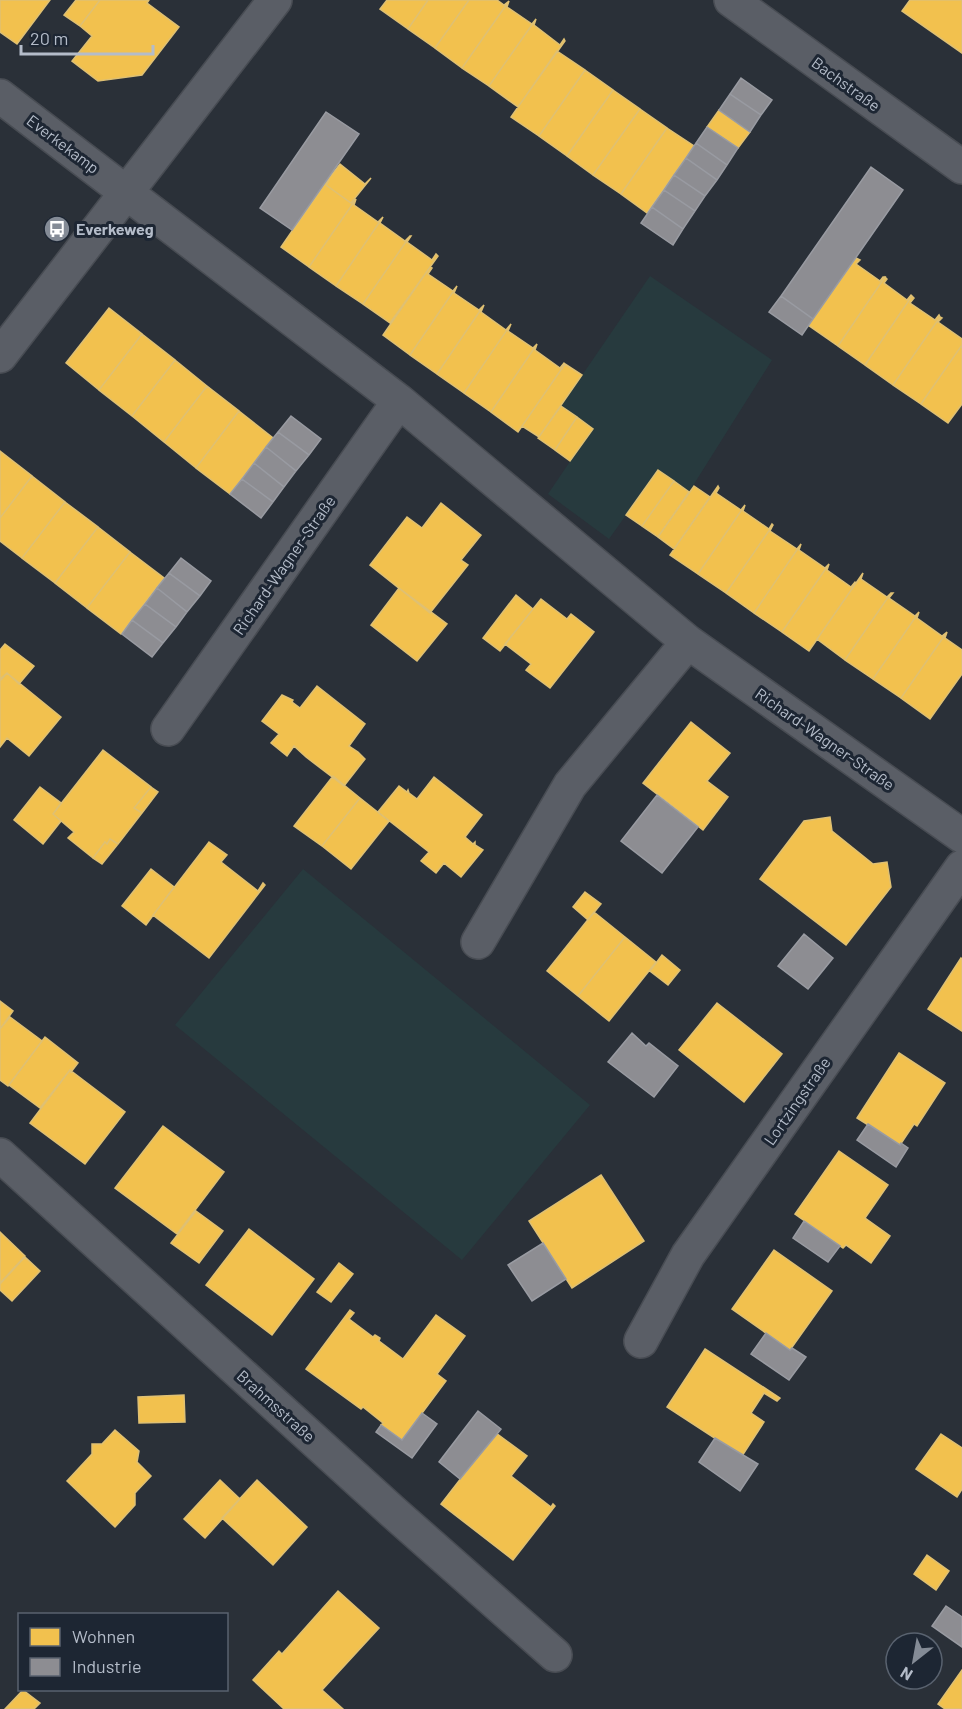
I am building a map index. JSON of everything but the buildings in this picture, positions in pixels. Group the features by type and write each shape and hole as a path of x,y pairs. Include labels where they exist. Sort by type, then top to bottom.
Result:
{"street":[{"path":"0,356 275,0"},
{"name":"Bachstraße","path":"731,0 962,167"},
{"name":"Everkekamp","path":"0,96 126,192"},
{"name":"Richard-Wagner-Straße","path":"126,192 399,400 688,642 962,836"},
{"name":"Richard-Wagner-Straße","path":"168,729 399,400"},
{"path":"478,942 570,785 688,642"},
{"name":"Lortzingstraße","path":"641,1341 688,1255 962,867"},
{"name":"Brahmsstraße","path":"0,1155 392,1511 555,1655"}],"green space":[{"path":"650,276 772,360 689,492 658,470 609,539 548,494 592,429 561,406"},
{"path":"303,869 590,1105 462,1260 175,1025"}],"place":[{"name":"Everkeweg","path":"57,229"}]}
